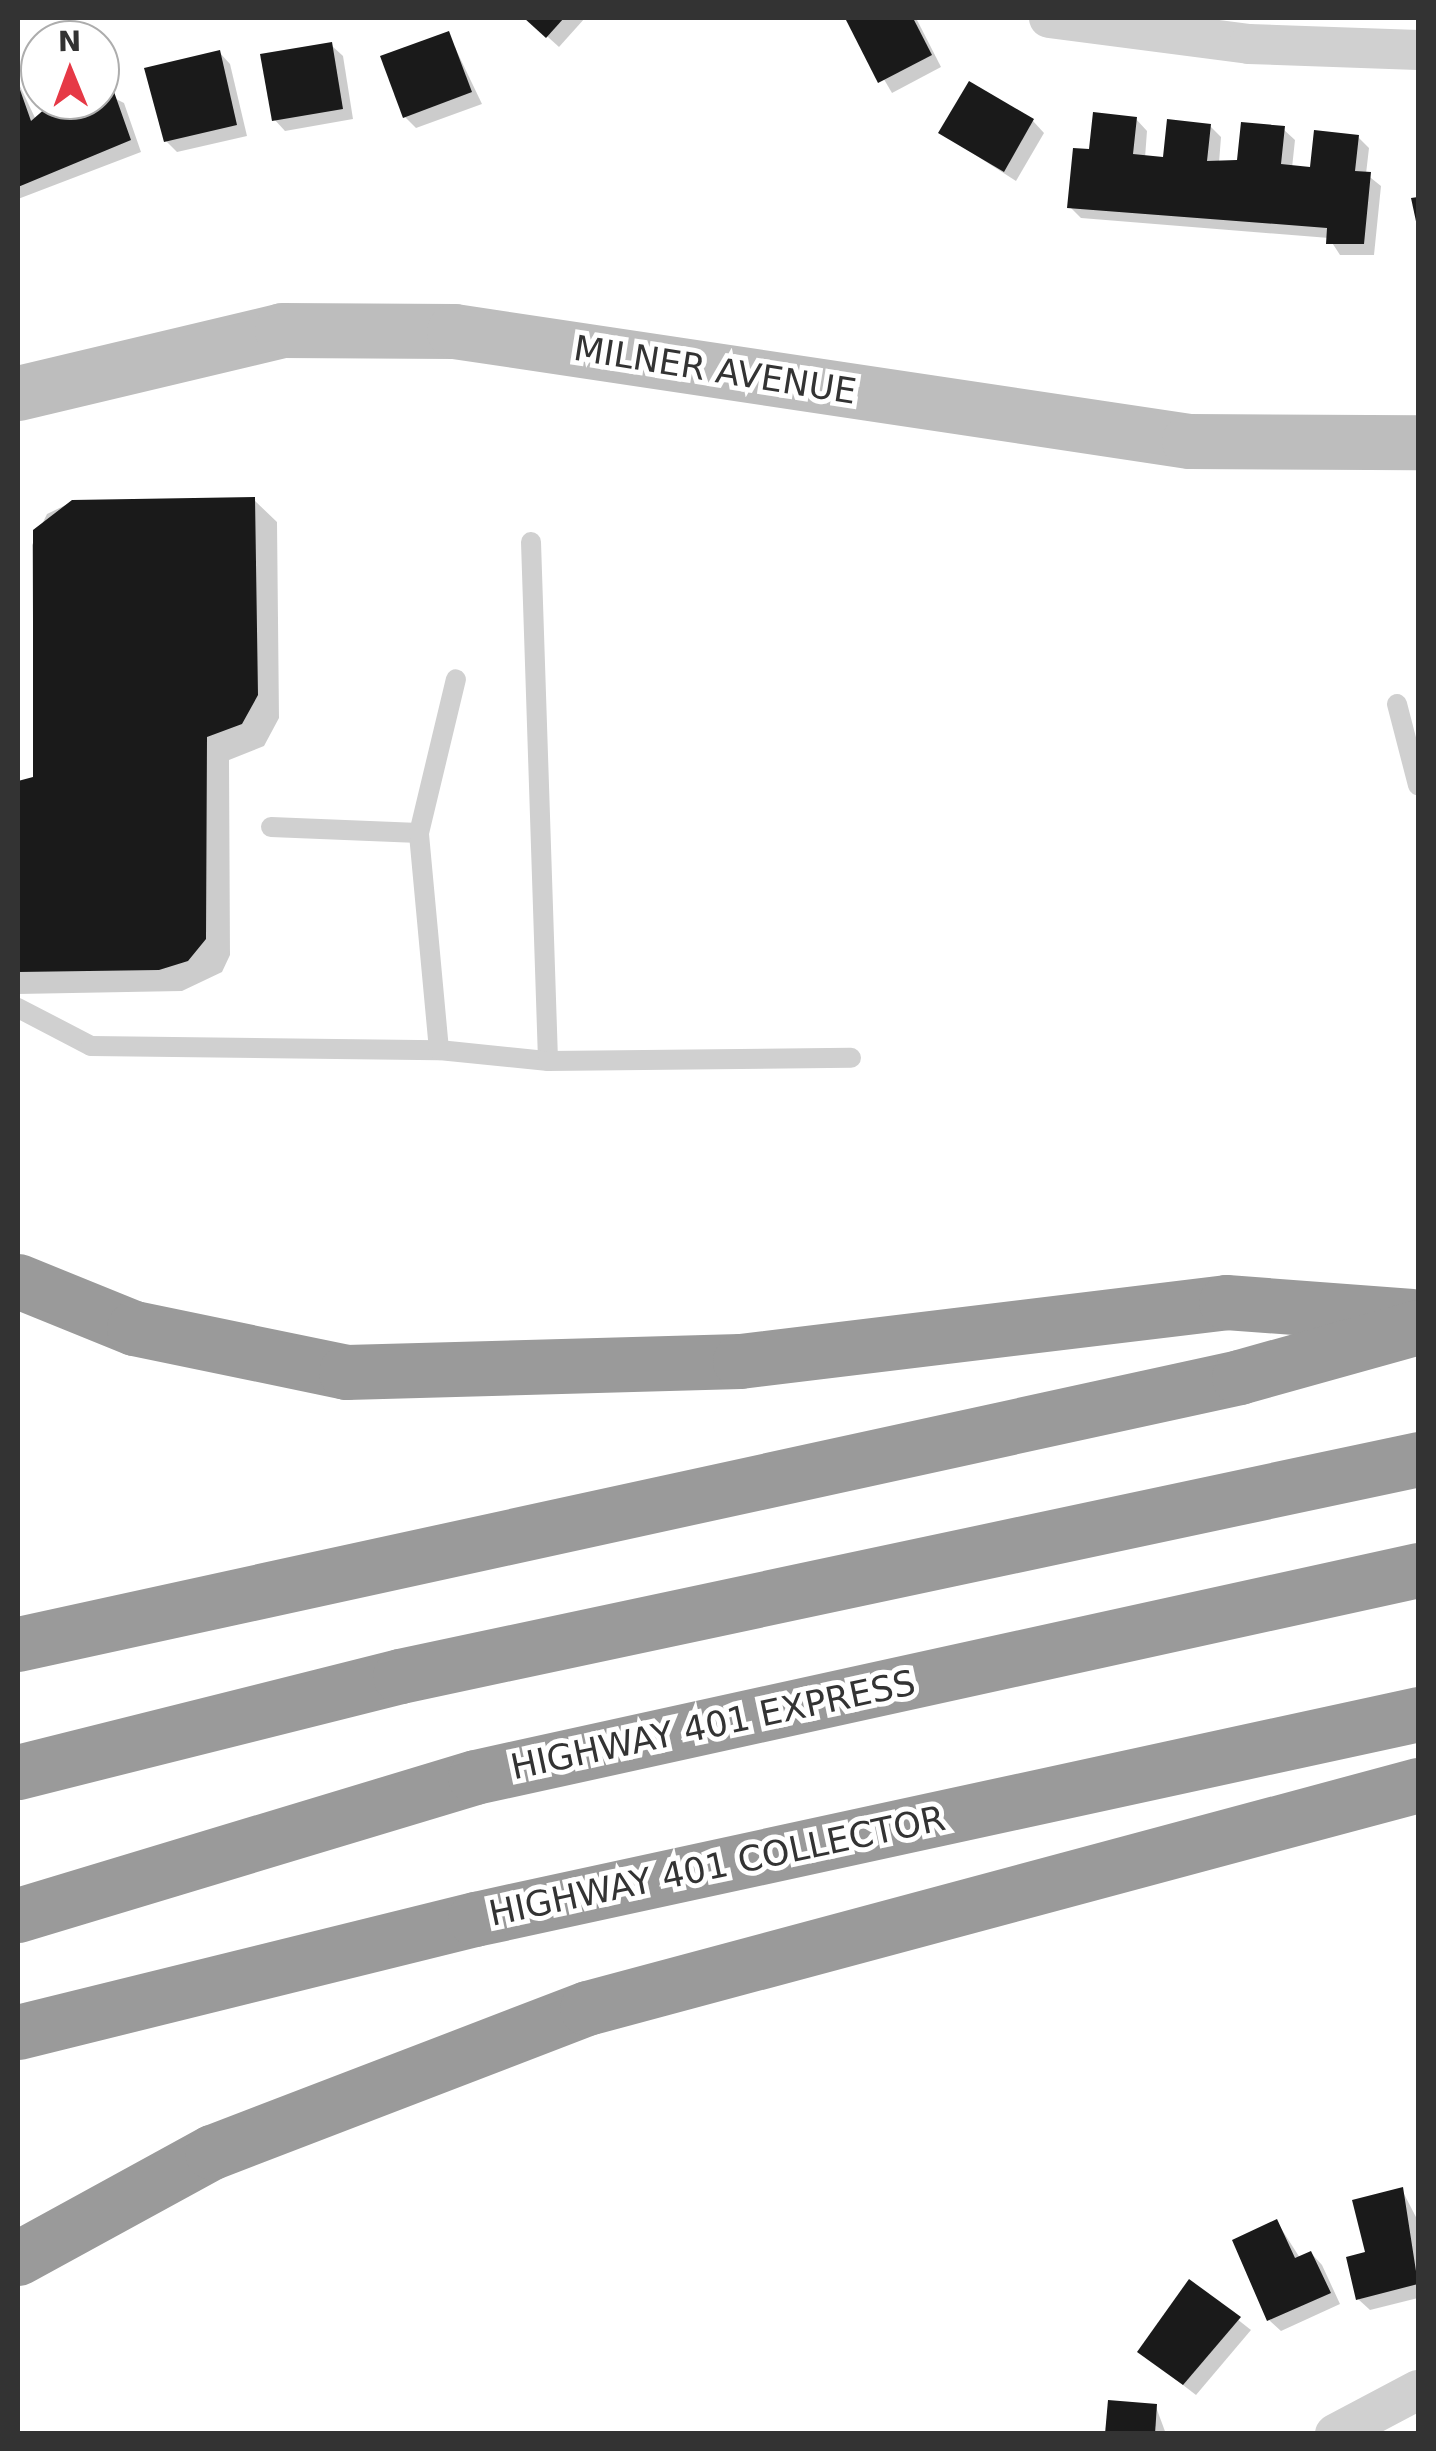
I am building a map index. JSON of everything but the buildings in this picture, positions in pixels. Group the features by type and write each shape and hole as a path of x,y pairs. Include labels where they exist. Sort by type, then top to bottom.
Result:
{"highway":[{"path":"18,1281 134,1328 346,1372 740,1361 1226,1302 1418,1317"},
{"path":"18,1644 1238,1377 1418,1327"},
{"path":"18,1772 419,1672 1418,1459"},
{"name":"HIGHWAY 401 EXPRESS","path":"18,1915 475,1778 1418,1570"},
{"name":"HIGHWAY 401 COLLECTOR","path":"18,2032 475,1919 1418,1714"},
{"path":"18,2258 212,2152 587,2008 1418,1785"}],"main road":[{"name":"MILNER AVENUE","path":"18,394 282,330 454,331 1189,441 1418,442"}],"street":[{"path":"1049,18 1250,44 1418,50"},
{"path":"1335,2434 1418,2390"}],"lane":[{"path":"531,542 548,1061"},
{"path":"440,1050 419,833 456,679"},
{"path":"1397,704 1418,785"},
{"path":"271,827 419,833"},
{"path":"18,1008 90,1046 440,1050 548,1061 851,1058"}]}
